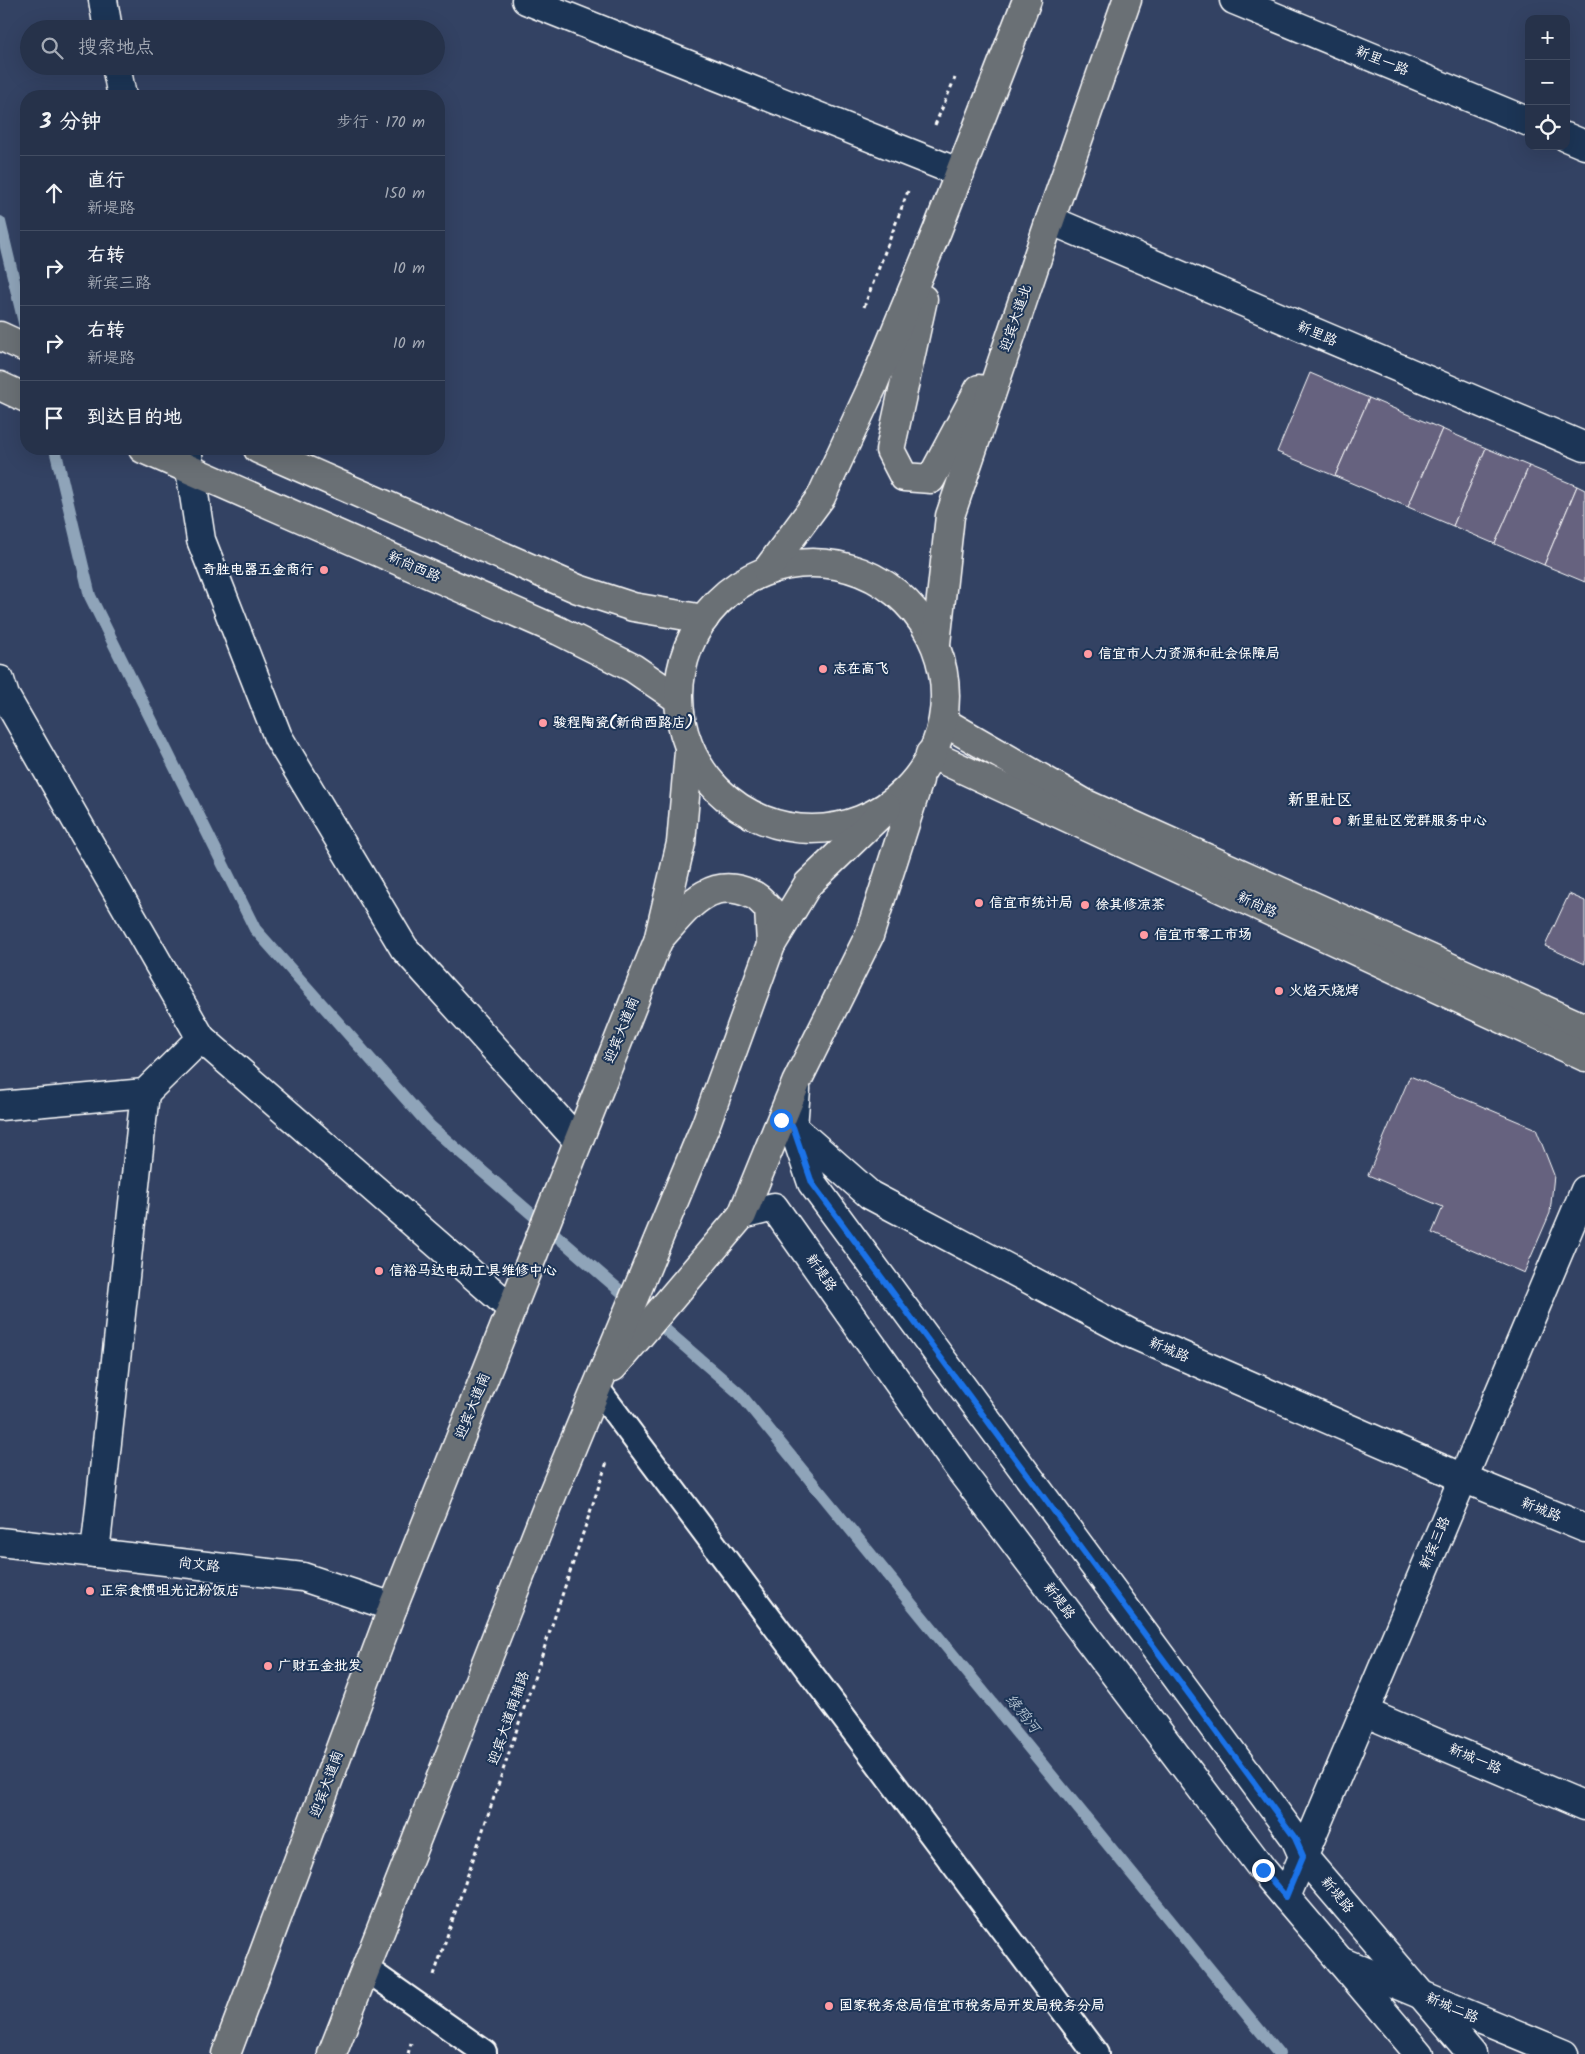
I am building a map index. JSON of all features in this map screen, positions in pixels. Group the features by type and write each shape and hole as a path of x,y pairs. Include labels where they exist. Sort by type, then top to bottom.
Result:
{"main road":[{"path":"767,570 821,497 874,384 937,231 1027,0"},
{"name":"迎宾大道北","path":"936,644 950,516 1127,0"},
{"path":"937,231 890,450 904,477 931,479 1017,317"},
{"path":"0,336 20,345"},
{"path":"0,386 20,395"},
{"name":"新尚西路","path":"171,455 189,459 559,631 633,668 678,699"},
{"path":"272,455 578,589 633,606 704,619"},
{"path":"601,1376 742,1215 787,1124 796,1083 870,936 925,765 944,722 946,689 936,644 914,610 884,583 847,567 807,563 767,570 729,592 699,624 682,663 678,699 689,751 715,789 753,817 797,830 844,827 887,808"},
{"name":"新尚路","path":"944,722 1086,804 1585,1028"},
{"name":"迎宾大道南","path":"226,2054 393,1607 658,941 681,843 689,751"},
{"path":"332,2054 601,1376 706,1124 771,945 808,884 887,808 925,765"},
{"name":"新尚路","path":"925,765 1585,1057"},
{"path":"658,941 698,897 722,887 752,894 769,909 771,945"}],"street":[{"path":"102,0 106,20"},
{"path":"526,0 960,173"},
{"name":"新里一路","path":"1234,0 1525,120"},
{"path":"118,75 121,90"},
{"path":"1570,139 1585,145"},
{"name":"新里路","path":"1050,220 1585,447"},
{"path":"189,459 201,540 278,738 404,948 578,1141"},
{"path":"2,691 201,1038 514,1302"},
{"path":"95,1553 145,1093 201,1038"},
{"path":"0,1106 145,1093"},
{"name":"新城路","path":"787,1124 870,1195 1132,1334 1463,1478 1585,1528"},
{"name":"新堤路","path":"787,1124 812,1183 1295,1838 1303,1856 1472,2054"},
{"name":"新宾三路","path":"1286,1897 1585,1190"},
{"name":"新堤路","path":"742,1215 774,1207 960,1470 1251,1854 1419,2054"},
{"name":"尚文路","path":"0,1542 303,1577 393,1607"},
{"name":"新城一路","path":"1364,1712 1585,1806"},
{"name":"新城二路","path":"1340,1961 1564,2054"}],"lane":[{"path":"601,1376 1096,2054"},
{"path":"365,1968 486,2053"}],"path":[{"name":"迎宾大道南辅路","path":"408,2054 609,1457"}],"building":[{"path":"1310,373 1369,398 1335,476 1277,452"},
{"path":"1369,398 1442,429 1408,507 1335,476"},
{"path":"1442,429 1486,448 1453,526 1408,507"},
{"path":"1486,448 1529,466 1495,544 1453,526"},
{"path":"1529,466 1577,486 1544,565 1495,544"},
{"path":"1577,486 1585,490 1585,582 1544,565"},
{"path":"1569,894 1585,901 1585,964 1545,946"},
{"path":"1410,1076 1536,1129 1554,1175 1550,1213 1524,1273 1432,1233 1443,1207 1368,1175"}],"waterway":[{"path":"0,222 20,306"},
{"path":"56,455 90,596 255,929 430,1126 633,1302"},
{"name":"绿鸦河","path":"652,1318 740,1394 1279,2054"}],"place":[{"name":"奇胜电器五金商行","path":"324,570"},
{"name":"信宜市人力资源和社会保障局","path":"1088,654"},
{"name":"志在高飞","path":"823,669"},
{"name":"骏程陶瓷(新尚西路店)","path":"543,723"},
{"name":"新里社区党群服务中心","path":"1337,821"},
{"name":"信宜市统计局","path":"979,903"},
{"name":"徐其修凉茶","path":"1085,905"},
{"name":"信宜市零工市场","path":"1144,935"},
{"name":"火焰天烧烤","path":"1279,991"},
{"name":"信裕马达电动工具维修中心","path":"379,1271"},
{"name":"正宗食惯咀光记粉饭店","path":"90,1591"},
{"name":"广财五金批发","path":"268,1666"},
{"name":"国家税务总局信宜市税务局开发局税务分局","path":"829,2006"}],"district":[{"name":"新里社区","path":"1320,800"}],"route":[{"path":"781,1120 793,1127 812,1183 1295,1838 1303,1856 1286,1897 1263,1870"}]}
